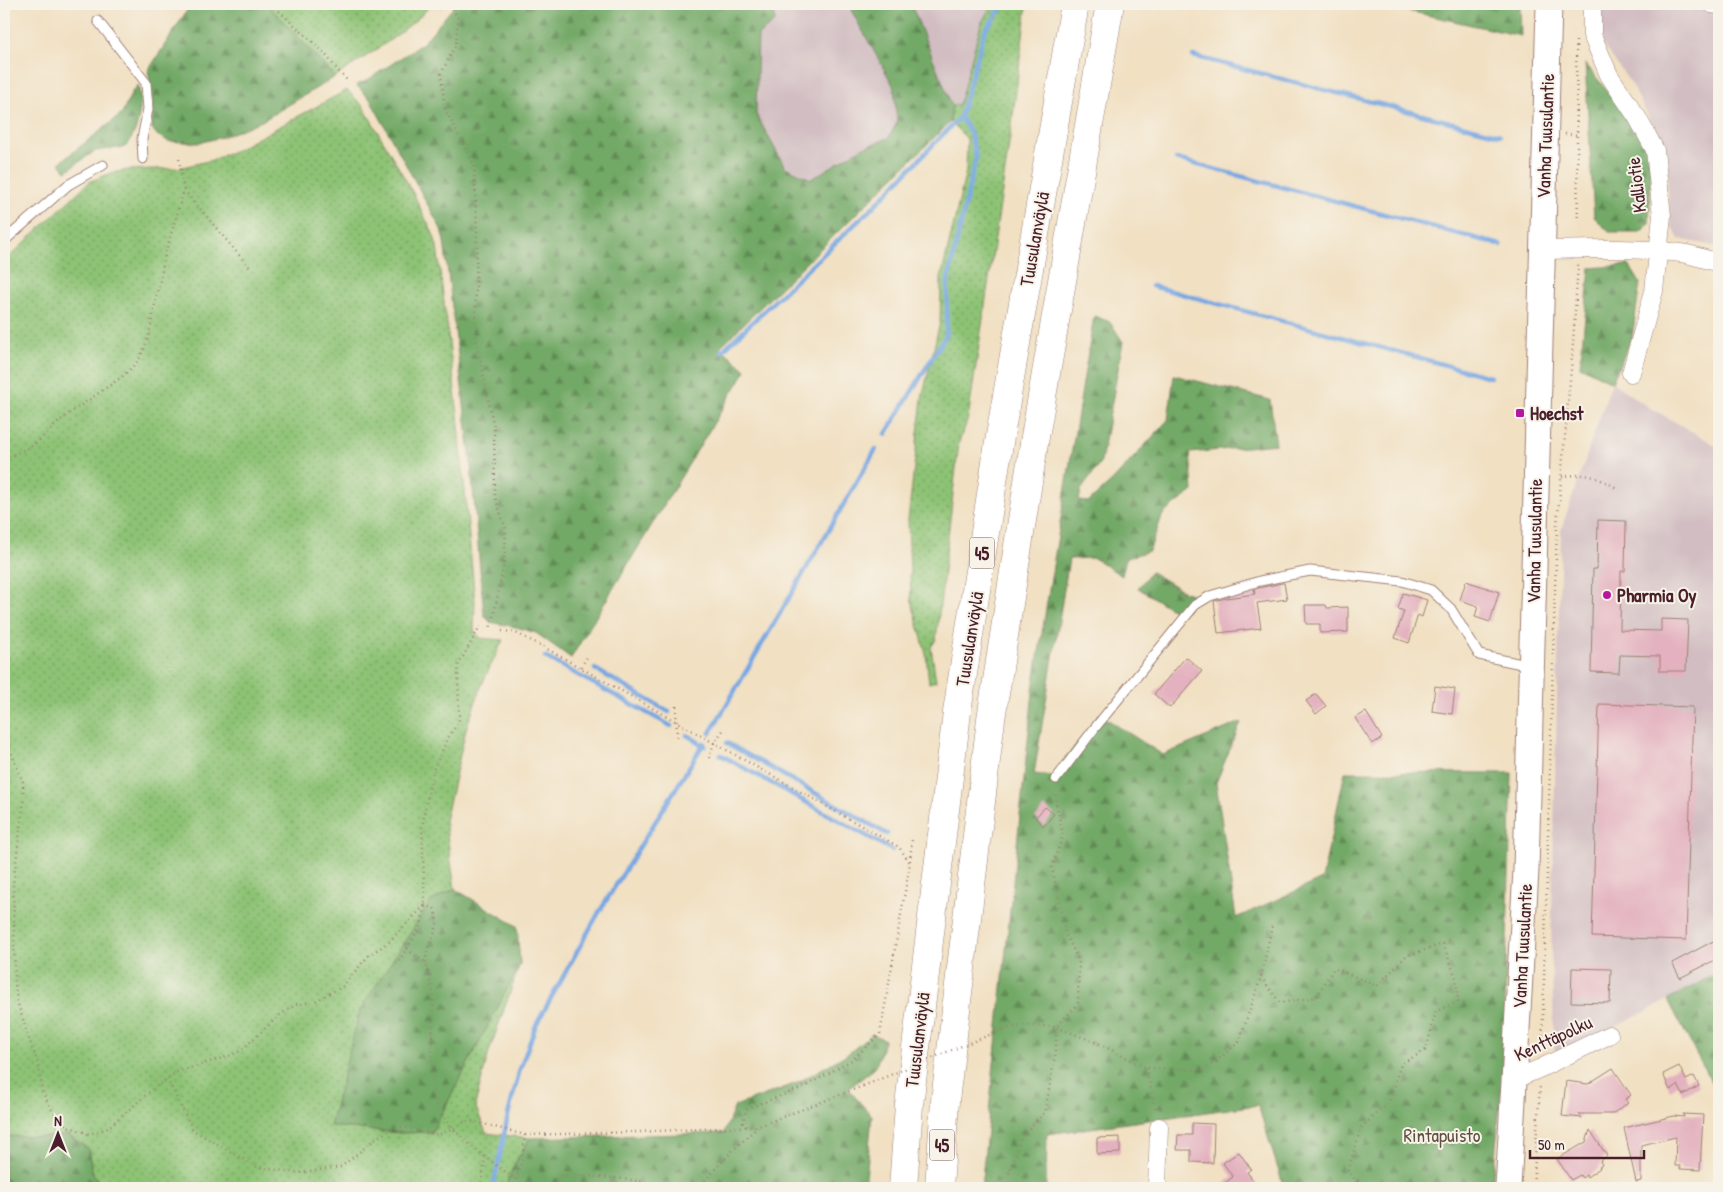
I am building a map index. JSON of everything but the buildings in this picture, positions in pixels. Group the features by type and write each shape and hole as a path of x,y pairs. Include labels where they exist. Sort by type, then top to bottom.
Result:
{"highway":[{"path":"1052,138 1054,36 1058,4"},
{"name":"Tuusulanväylä","path":"903,1188 909,1105 957,712 1011,374 1075,4"},
{"name":"Tuusulanväylä","path":"939,1188 945,1101 991,720 1035,437 1110,4"}],"main road":[{"name":"Vanha Tuusulantie","path":"1508,1188 1526,870 1549,4"}],"street":[{"name":"Kalliotie","path":"1592,4 1592,35 1609,75 1637,117 1655,150 1662,216 1654,291 1632,373"},
{"path":"1712,4 1719,5"},
{"path":"1541,250 1658,251 1683,254 1719,263"},
{"name":"Kenttäpolku","path":"1515,1079 1609,1035"},
{"path":"1156,1188 1159,1127"}],"lane":[{"path":"98,20 146,83 148,109 142,139 143,159"},
{"path":"4,241 68,185 103,166"},
{"path":"1056,779 1094,729 1195,605 1210,596 1260,581 1310,572 1402,581 1431,590 1450,609 1479,655 1531,666"}],"path":[{"path":"272,4 322,51 347,80"},
{"path":"437,4 440,9"},
{"path":"450,4 458,18 456,44 441,74 445,109 474,165 477,231 475,332 494,428 495,497 506,530 504,563 490,629"},
{"path":"1533,1188 1541,1068 1557,535 1572,358 1578,250 1576,38"},
{"path":"1565,134 1578,135"},
{"path":"4,459 30,447 63,418 123,376 139,360 148,339 164,255 184,190 179,158"},
{"path":"184,190 250,268"},
{"path":"1562,477 1589,475 1617,488"},
{"path":"1156,576 1195,605"},
{"path":"399,961 420,926 425,905 422,828 427,799 434,768 450,734 459,722 458,666 480,626"},
{"path":"502,631 514,632 540,644 899,847 910,863"},
{"path":"581,668 587,656"},
{"path":"4,699 10,750 22,782 24,799 13,884 15,984 20,1010 39,1066 42,1091 52,1110 67,1126 89,1134 106,1129 167,1078 177,1072 240,1051 280,1015 295,1005 316,1001 342,987 368,956 389,942 425,905"},
{"path":"676,706 678,738"},
{"path":"709,758 714,743 724,729"},
{"path":"1007,1188 1007,1179 1021,1137 1045,1112 1056,1050 1056,1027 1078,1004 1079,961 1066,935 1052,867 1063,835 1056,803 1056,779"},
{"path":"747,1127 743,1123 746,1109 804,1087 852,1060 880,1034 910,863 912,840"},
{"path":"425,905 434,908 437,923 428,948 426,963 433,992 432,1086 440,1112 485,1158 528,1187 551,1185 561,1176 571,1175 632,1181 651,1184 659,1188"},
{"path":"167,1078 193,1130 257,1168 299,1173 341,1168 375,1139 396,1126 439,1135 469,1120 525,1135 759,1126 1004,1029 1024,1025 1056,1027 1098,1043 1146,1068 1202,1070 1219,1059 1238,1042 1261,978 1272,926"},
{"path":"1261,978 1280,1003 1316,997 1334,968 1377,986 1406,956 1444,944 1456,978 1458,1002 1436,1011 1426,1050 1401,1064 1389,1102 1362,1128 1348,1171 1362,1188"},
{"path":"407,950 426,963"},
{"path":"1146,1068 1159,1127"},
{"path":"698,1188 733,1150 759,1126"},
{"path":"512,1188 522,1162 525,1135"},
{"path":"481,1188 485,1158"}],"shaded area":[{"path":"773,4 853,4 851,10 894,87 897,123 888,138 862,148 812,179 785,167 756,113 758,35 775,22"},
{"path":"911,4 992,4 981,24 959,105 952,106"},
{"path":"1598,4 1719,4 1719,247 1679,239 1671,225 1666,171 1655,130 1632,85 1603,45 1597,15"},
{"path":"1612,382 1645,405 1719,447 1719,972 1555,1058 1551,951 1561,530"}],"green space":[{"path":"191,4 267,4 335,77 262,121 222,137 198,143 168,141 157,135 152,128 152,92 148,71"},
{"path":"267,4 432,4 398,35 335,77"},
{"path":"456,4 773,4 775,22 758,35 756,114 785,167 811,179 862,148 888,138 897,123 894,87 851,10 853,4 911,4 952,106 950,122 720,347 746,370 571,658 536,633 490,622 484,615 470,454 444,241 441,229 370,99 356,85 366,81 423,43"},
{"path":"992,4 1027,4 1011,131 968,419 959,442 936,640 931,647 936,681 929,683 926,654 911,599 908,520 922,398 940,322 941,278 966,171 967,139 950,122 952,106 959,104 981,24"},
{"path":"1377,4 1444,4 1455,6 1456,4 1520,4 1521,36"},
{"path":"1585,63 1644,138 1651,169 1649,224 1640,232 1609,232 1594,217"},
{"path":"138,85 141,100 139,116 136,129 129,143 125,147 95,151 66,171 59,163 122,114 132,92"},
{"path":"347,90 363,106 412,191 437,246 458,415 475,602 474,630 480,638 503,640 482,684 466,729 445,821 455,889 431,901 331,1126 401,1133 432,1132 520,964 489,1052 475,1105 486,1133 530,1138 513,1167 505,1188 102,1188 92,1172 88,1149 69,1135 53,1137 4,1136 4,262 89,182 111,173 128,170 179,168 212,160 234,151"},
{"path":"1629,265 1640,283 1632,338 1612,382 1580,366 1590,268"},
{"name":"Rintapuisto","path":"1094,316 1110,322 1123,342 1101,462 1081,490 1079,501 1089,502 1113,480 1168,420 1174,375 1270,400 1276,444 1190,453 1193,491 1163,514 1149,551 1126,558 1122,576 1094,558 1069,559 1034,774 1053,776 1099,714 1163,755 1241,722 1216,783 1236,918 1322,879 1345,772 1512,773 1503,1073 1492,1188 1284,1188 1258,1105 1047,1134 1046,1188 981,1188 1034,682"},
{"path":"1151,572 1185,592 1198,596 1181,615 1138,588"},
{"path":"455,889 517,926 520,964 432,1132 401,1133 330,1126 360,1010 431,901"},
{"path":"1719,972 1719,1095 1718,1095 1668,1000"},
{"path":"872,1034 885,1040 875,1068 848,1089 872,1116 865,1188 505,1188 513,1167 530,1138 724,1133 735,1106 797,1083 849,1053"},
{"path":"68,1135 88,1149 92,1172 102,1188 4,1188 4,1136 53,1137"}],"waterway":[{"path":"886,434 946,335 948,280 976,157 970,132 960,117 985,30 1005,4"},
{"path":"1193,56 1500,135"},
{"path":"722,351 874,206 960,117"},
{"path":"1176,159 1501,245"},
{"path":"1152,286 1490,377"},
{"path":"710,733 876,449"},
{"path":"545,657 671,726"},
{"path":"595,669 669,712"},
{"path":"687,735 705,746"},
{"path":"493,1188 520,1069 536,1025 598,914 704,743"},
{"path":"727,743 887,834"},
{"path":"721,755 892,850"}],"place":[{"name":"Hoechst","path":"1520,413"},
{"name":"Pharmia Oy","path":"1607,595"}]}
